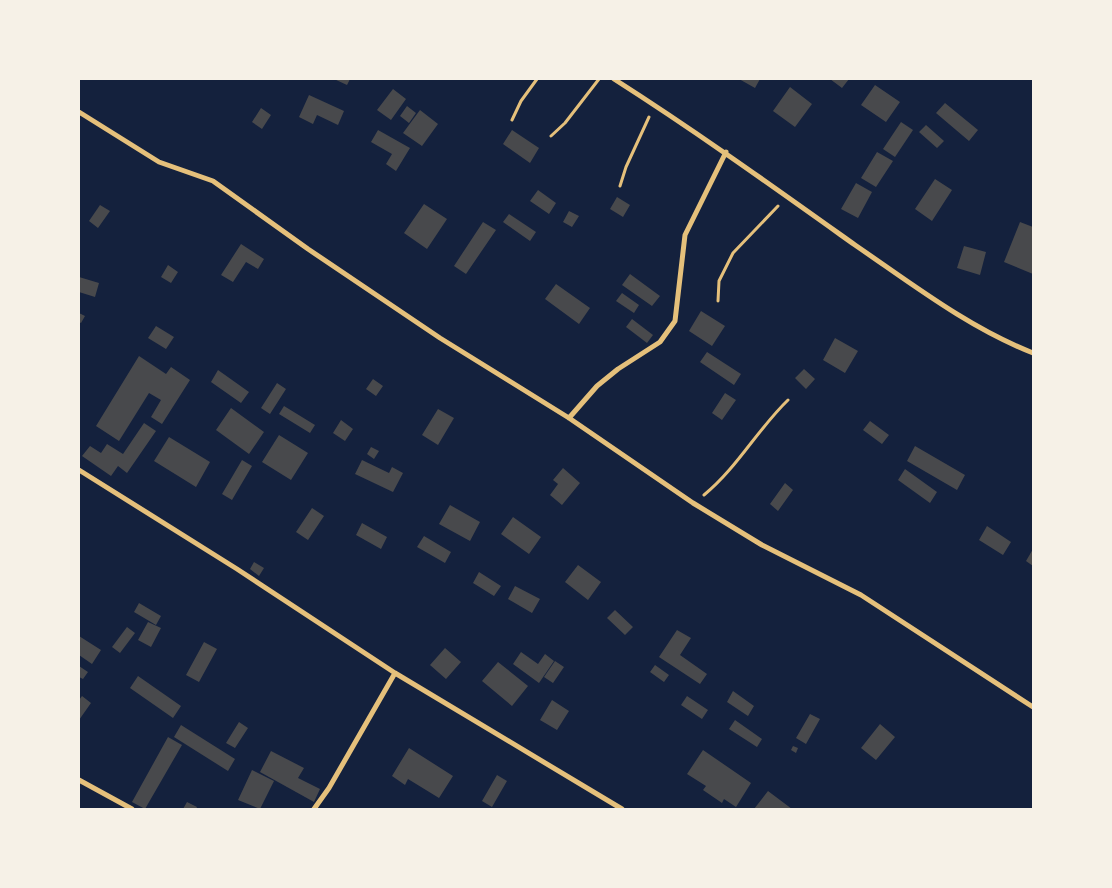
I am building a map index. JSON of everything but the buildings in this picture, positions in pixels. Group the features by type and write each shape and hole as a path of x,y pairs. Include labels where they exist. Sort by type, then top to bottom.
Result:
{"street":[{"path":"614,79 726,152 917,288 974,325 1033,353"},
{"path":"79,112 159,162 213,181 308,249 440,338 569,418 693,503 762,545 861,595 1033,707"},
{"path":"569,418 597,386 618,369 660,342 675,321 685,235 726,152"},
{"path":"79,470 237,568 395,673 622,809"},
{"path":"314,809 329,788 395,673"},
{"path":"79,780 132,809"}],"path":[{"path":"512,120 521,101 537,79"},
{"path":"551,136 565,124 600,79"},
{"path":"620,186 626,167 655,105"},
{"path":"718,301 719,281 733,253 787,197"},
{"path":"693,503 711,489 734,465 773,414 788,400"}]}
